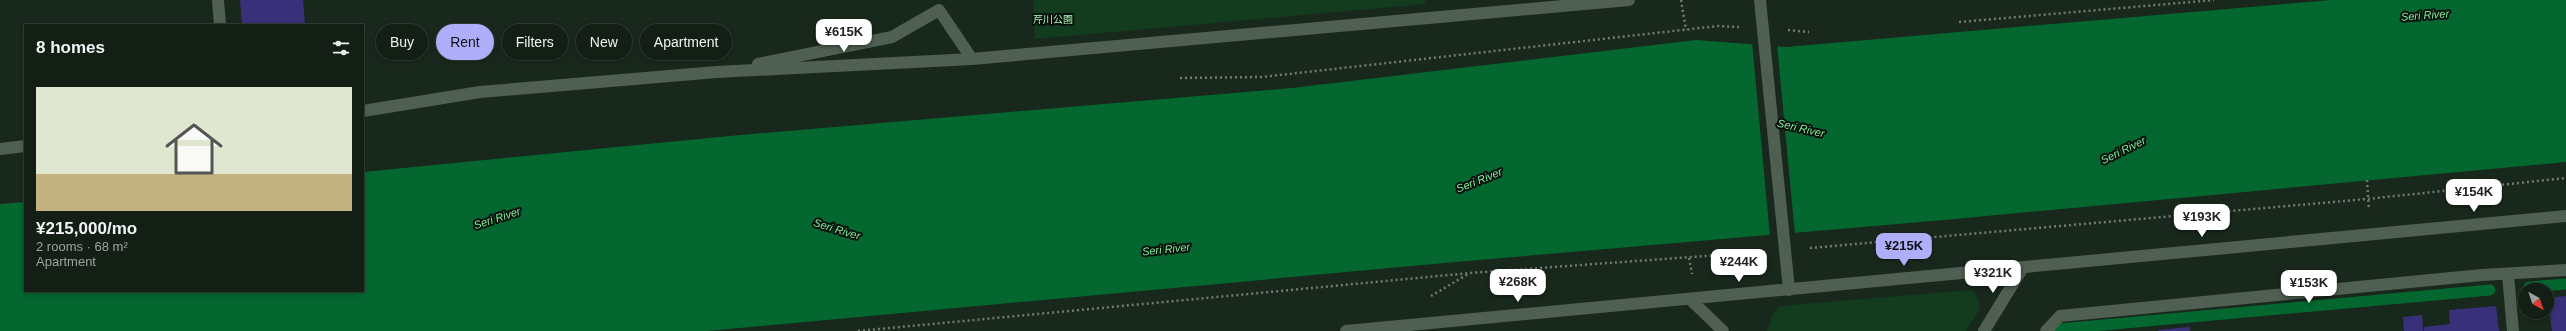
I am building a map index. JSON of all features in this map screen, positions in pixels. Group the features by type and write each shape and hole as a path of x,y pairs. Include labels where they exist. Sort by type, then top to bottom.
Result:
{"street":[{"path":"218,0 220,24"},
{"path":"364,111 480,92 717,72 972,59 1629,0"},
{"path":"1760,0 1785,267 1789,290"},
{"path":"717,72 892,37 940,5 972,59"},
{"path":"0,149 24,146"},
{"path":"1346,331 2022,269 2566,216"},
{"path":"1984,331 2022,269"},
{"path":"2046,331 2060,316 2482,275 2508,275 2566,270"},
{"path":"2508,275 2513,331"},
{"path":"1691,300 1723,331"}],"path":[{"path":"1682,0 1686,30"},
{"path":"1959,22 2214,0"},
{"path":"1180,78 1262,77 1718,26 1741,28"},
{"path":"1786,30 1809,32"},
{"path":"1808,248 2367,199 2566,178"},
{"path":"2367,180 2367,199 2371,217"},
{"path":"858,331 1470,273 1768,252"},
{"path":"1431,296 1470,273"}],"green space":[{"name":"芹川公園","path":"1033,0 1425,0 1425,4 1035,39"},
{"path":"1972,290 1979,301 1979,306 1976,315 1966,331 1767,331 1773,313 1780,306"}],"water":[{"name":"Seri River","path":"2331,0 2566,0 2566,162 1944,220 1455,262 707,331 0,331 0,204 24,202 24,292 364,292 364,172 729,136 1292,88 1696,40 1786,47"}],"pier":[{"path":"1752,42 1777,44 1795,235 1770,237"}],"building":[{"path":"240,0 303,0 305,24 242,24"},
{"path":"2566,296 2566,331 2552,331 2551,319 2554,319 2554,297"},
{"path":"2496,306 2499,331 2424,331 2424,327 2450,324 2449,310"},
{"path":"2422,315 2423,331 2404,331 2403,317"},
{"path":"2189,327 2190,331 2158,331 2158,330"}],"waterway":[{"path":"2554,285 2566,284"},
{"path":"2059,329 2490,290"}]}
